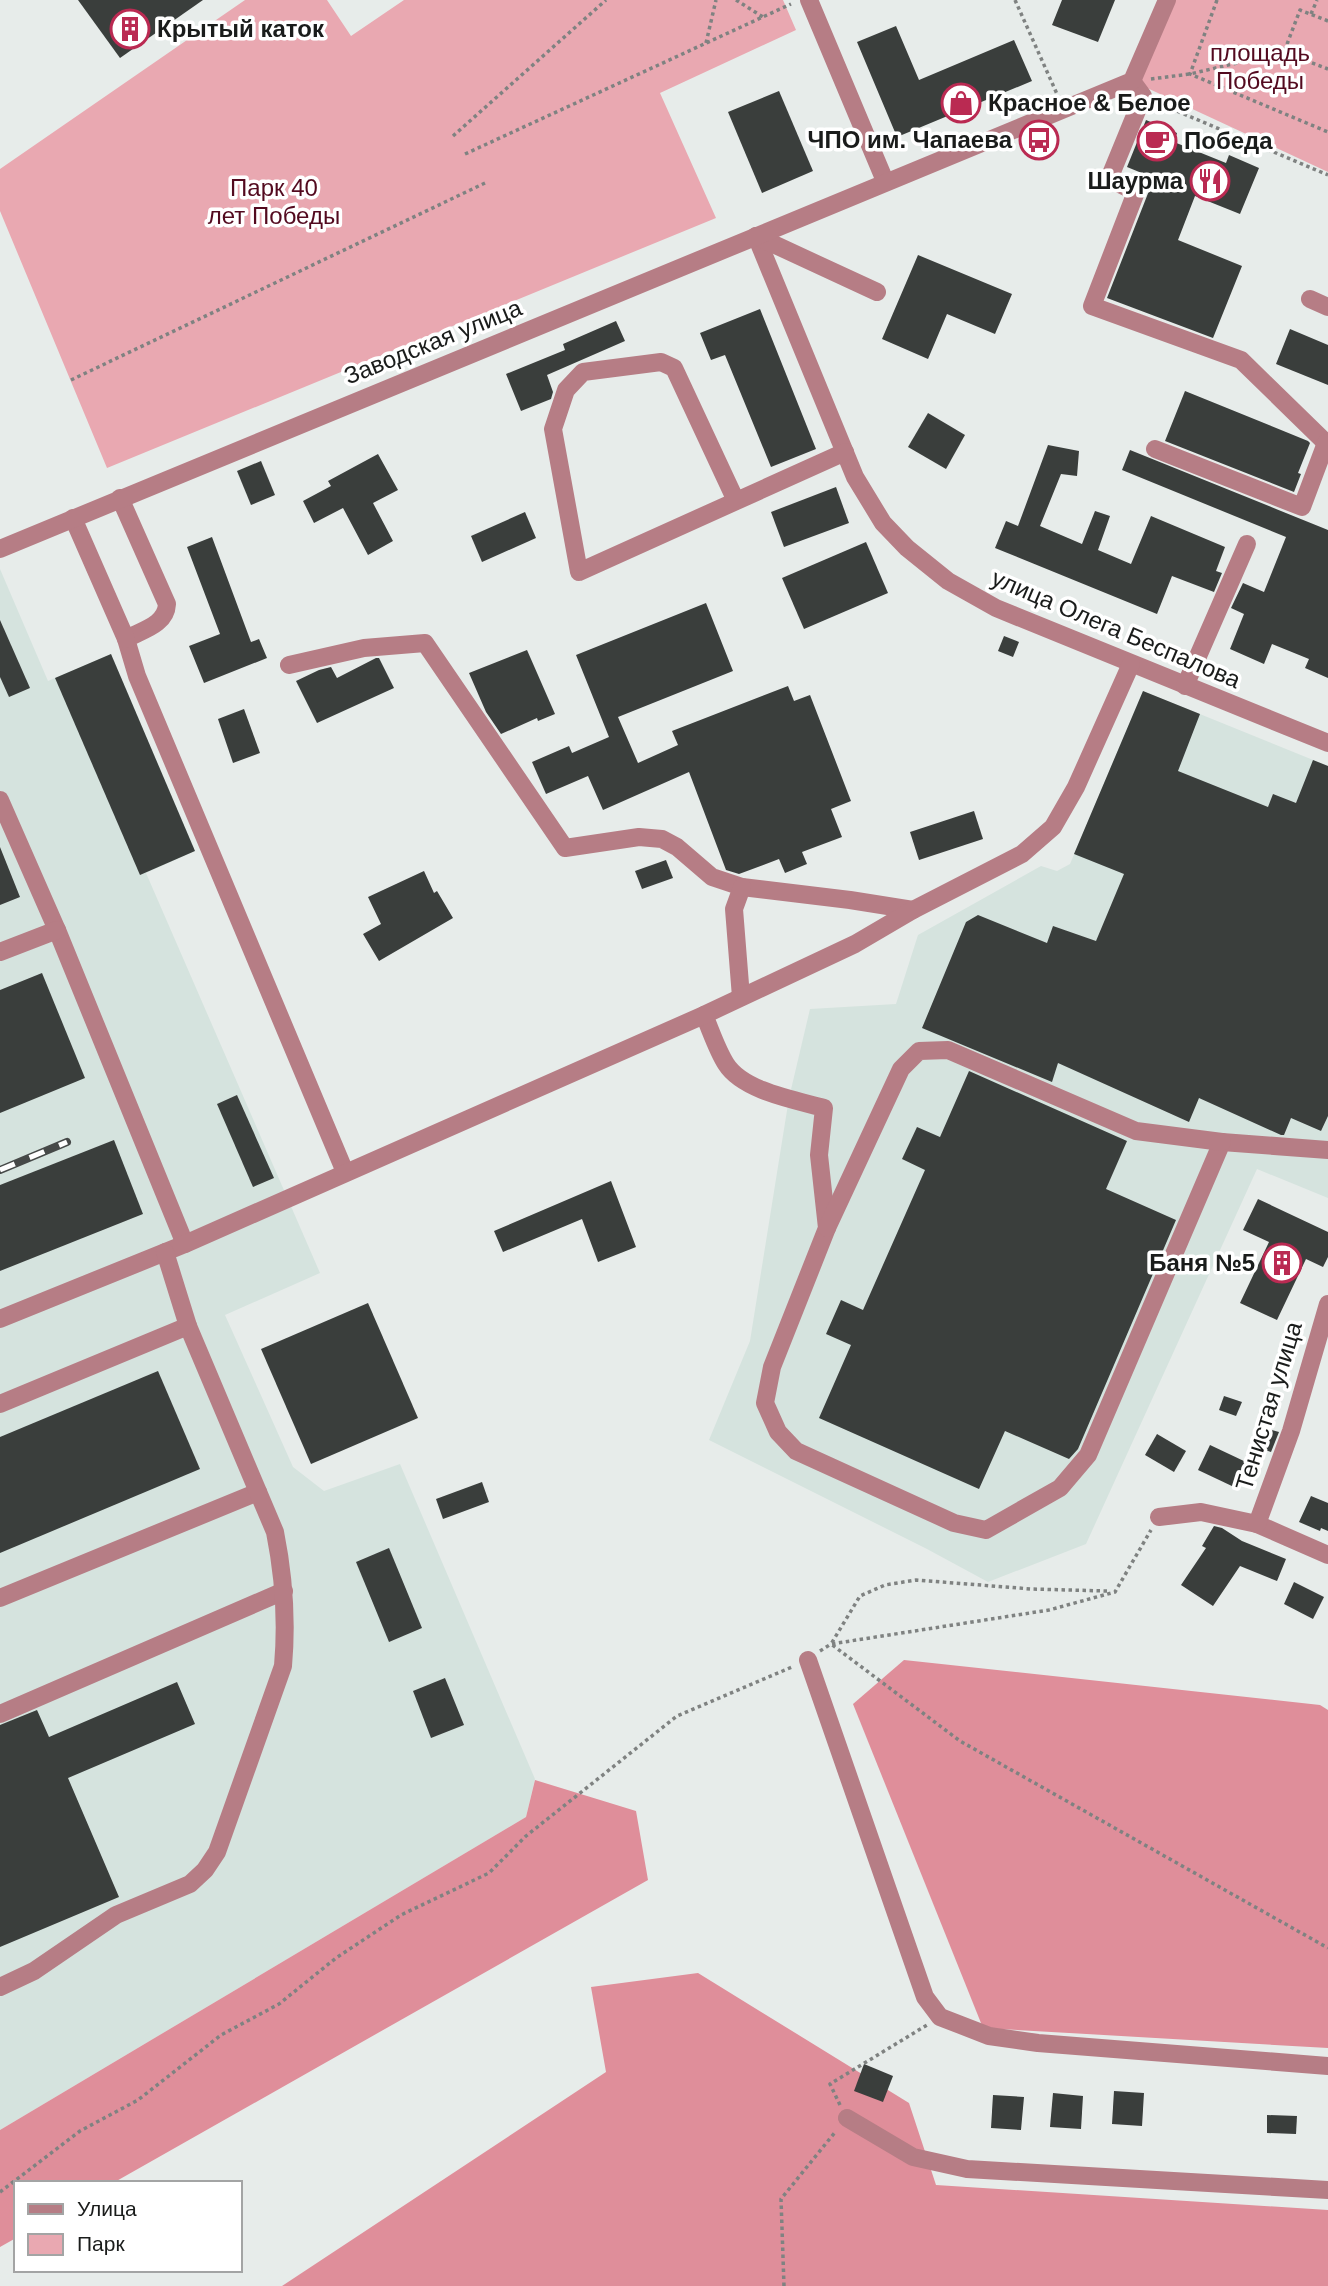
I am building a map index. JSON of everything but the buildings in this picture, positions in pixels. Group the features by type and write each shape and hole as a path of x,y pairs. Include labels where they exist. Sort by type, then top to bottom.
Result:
{"street":[{"path":"809,0 885,181"},
{"path":"1155,449 1302,507 1327,444 1241,360 1092,306 1136,192 1109,179 1143,96 1132,81 1167,0"},
{"name":"Заводская улица","path":"0,549 1132,81"},
{"path":"756,236 877,292"},
{"name":"улица Олега Беспалова","path":"756,236 855,477 883,523 907,548 948,581 996,608 1328,743"},
{"path":"1310,299 1328,307"},
{"path":"736,501 674,368 661,362 583,372 566,390 553,429 579,572 845,453"},
{"path":"120,498 167,604 162,621 126,639"},
{"path":"73,518 126,639 142,689 345,1172"},
{"path":"1185,686 1247,544"},
{"path":"289,665 364,648 425,643 565,848 639,837 662,839 677,847 712,877 742,887 913,910"},
{"path":"0,1319 185,1244 704,1015 855,944 913,910 1022,854 1054,827 1076,788 1131,664"},
{"path":"0,800 57,930 185,1244"},
{"path":"741,997 734,909 742,887"},
{"path":"0,952 57,930"},
{"path":"704,1015 727,1066 739,1078 760,1089 824,1108 819,1155 827,1228"},
{"path":"1222,1142 1088,1455 1060,1488 986,1530 954,1523 796,1451 778,1432 765,1403 772,1367 827,1228 901,1069 919,1051 948,1050 1136,1130 1222,1142 1328,1150"},
{"path":"0,1987 34,1971 116,1915 190,1884 205,1870 217,1852 283,1666 284,1591 275,1532 188,1326 165,1252"},
{"name":"Тенистая улица","path":"1257,1524 1291,1431 1328,1304"},
{"path":"0,1404 188,1326"},
{"path":"0,1598 258,1492"},
{"path":"1159,1517 1201,1511 1257,1524 1328,1555"},
{"path":"0,1714 284,1591"},
{"path":"808,1660 925,1997 940,2017 989,2036 1038,2043 1328,2066"},
{"path":"847,2119 913,2157 967,2169 1328,2190"}],"path":[{"path":"453,136 606,0"},
{"path":"706,43 716,0"},
{"path":"736,0 763,17"},
{"path":"465,154 799,0"},
{"path":"1015,0 1064,109"},
{"path":"1190,74 1217,0"},
{"path":"1311,14 1317,0"},
{"path":"1284,52 1300,10 1328,20"},
{"path":"1132,81 1190,74 1284,52 1328,69"},
{"path":"1190,74 1328,132"},
{"path":"1143,96 1328,175"},
{"path":"71,380 485,183"},
{"path":"831,1644 1049,1610 1115,1592 1159,1517"},
{"path":"14,2181 80,2131 138,2100 221,2035 279,2004 336,1958 401,1915 489,1873 526,1836 677,1716 808,1660 831,1644 860,1596 885,1585 916,1580 1115,1592"},
{"path":"831,1644 960,1741 1328,1948"},
{"path":"784,2286 781,2199 847,2119 830,2084 940,2017"},
{"path":"0,2192 14,2181"}],"shaded area":[{"path":"0,569 48,681 111,654 195,851 146,873 320,1273 225,1315 293,1467 324,1491 400,1464 535,1779 526,1817 0,2130"},
{"path":"1143,691 1328,766 1328,1198 1257,1169 1086,1544 988,1582 709,1440 750,1341 789,1098 810,1009 896,1004 918,935 1041,866 1057,871 1070,864"},
{"path":"904,1660 1320,1705 1328,1710 1328,2048 983,2028 853,1704"},
{"path":"535,1780 636,1811 648,1880 117,2181 14,2181 14,2239 0,2247 0,2130 526,1817"},
{"path":"698,1973 909,2103 936,2185 1328,2210 1328,2286 282,2286 606,2072 591,1987"}],"green space":[{"name":"Парк 40 лет Победы","path":"245,0 327,0 351,36 404,0 783,0 796,30 660,93 716,218 107,468 0,211 0,169"},
{"name":"площадь Победы","path":"1167,0 1328,0 1328,172 1132,81"}],"railway":[{"path":"0,1170 67,1142"}],"place":[{"name":"Крытый каток","path":"130,29"},
{"name":"Красное & Белое","path":"961,103"},
{"name":"ЧПО им. Чапаева","path":"1039,140"},
{"name":"Победа","path":"1157,141"},
{"name":"Шаурма","path":"1210,181"},
{"name":"Баня №5","path":"1282,1263"}]}
